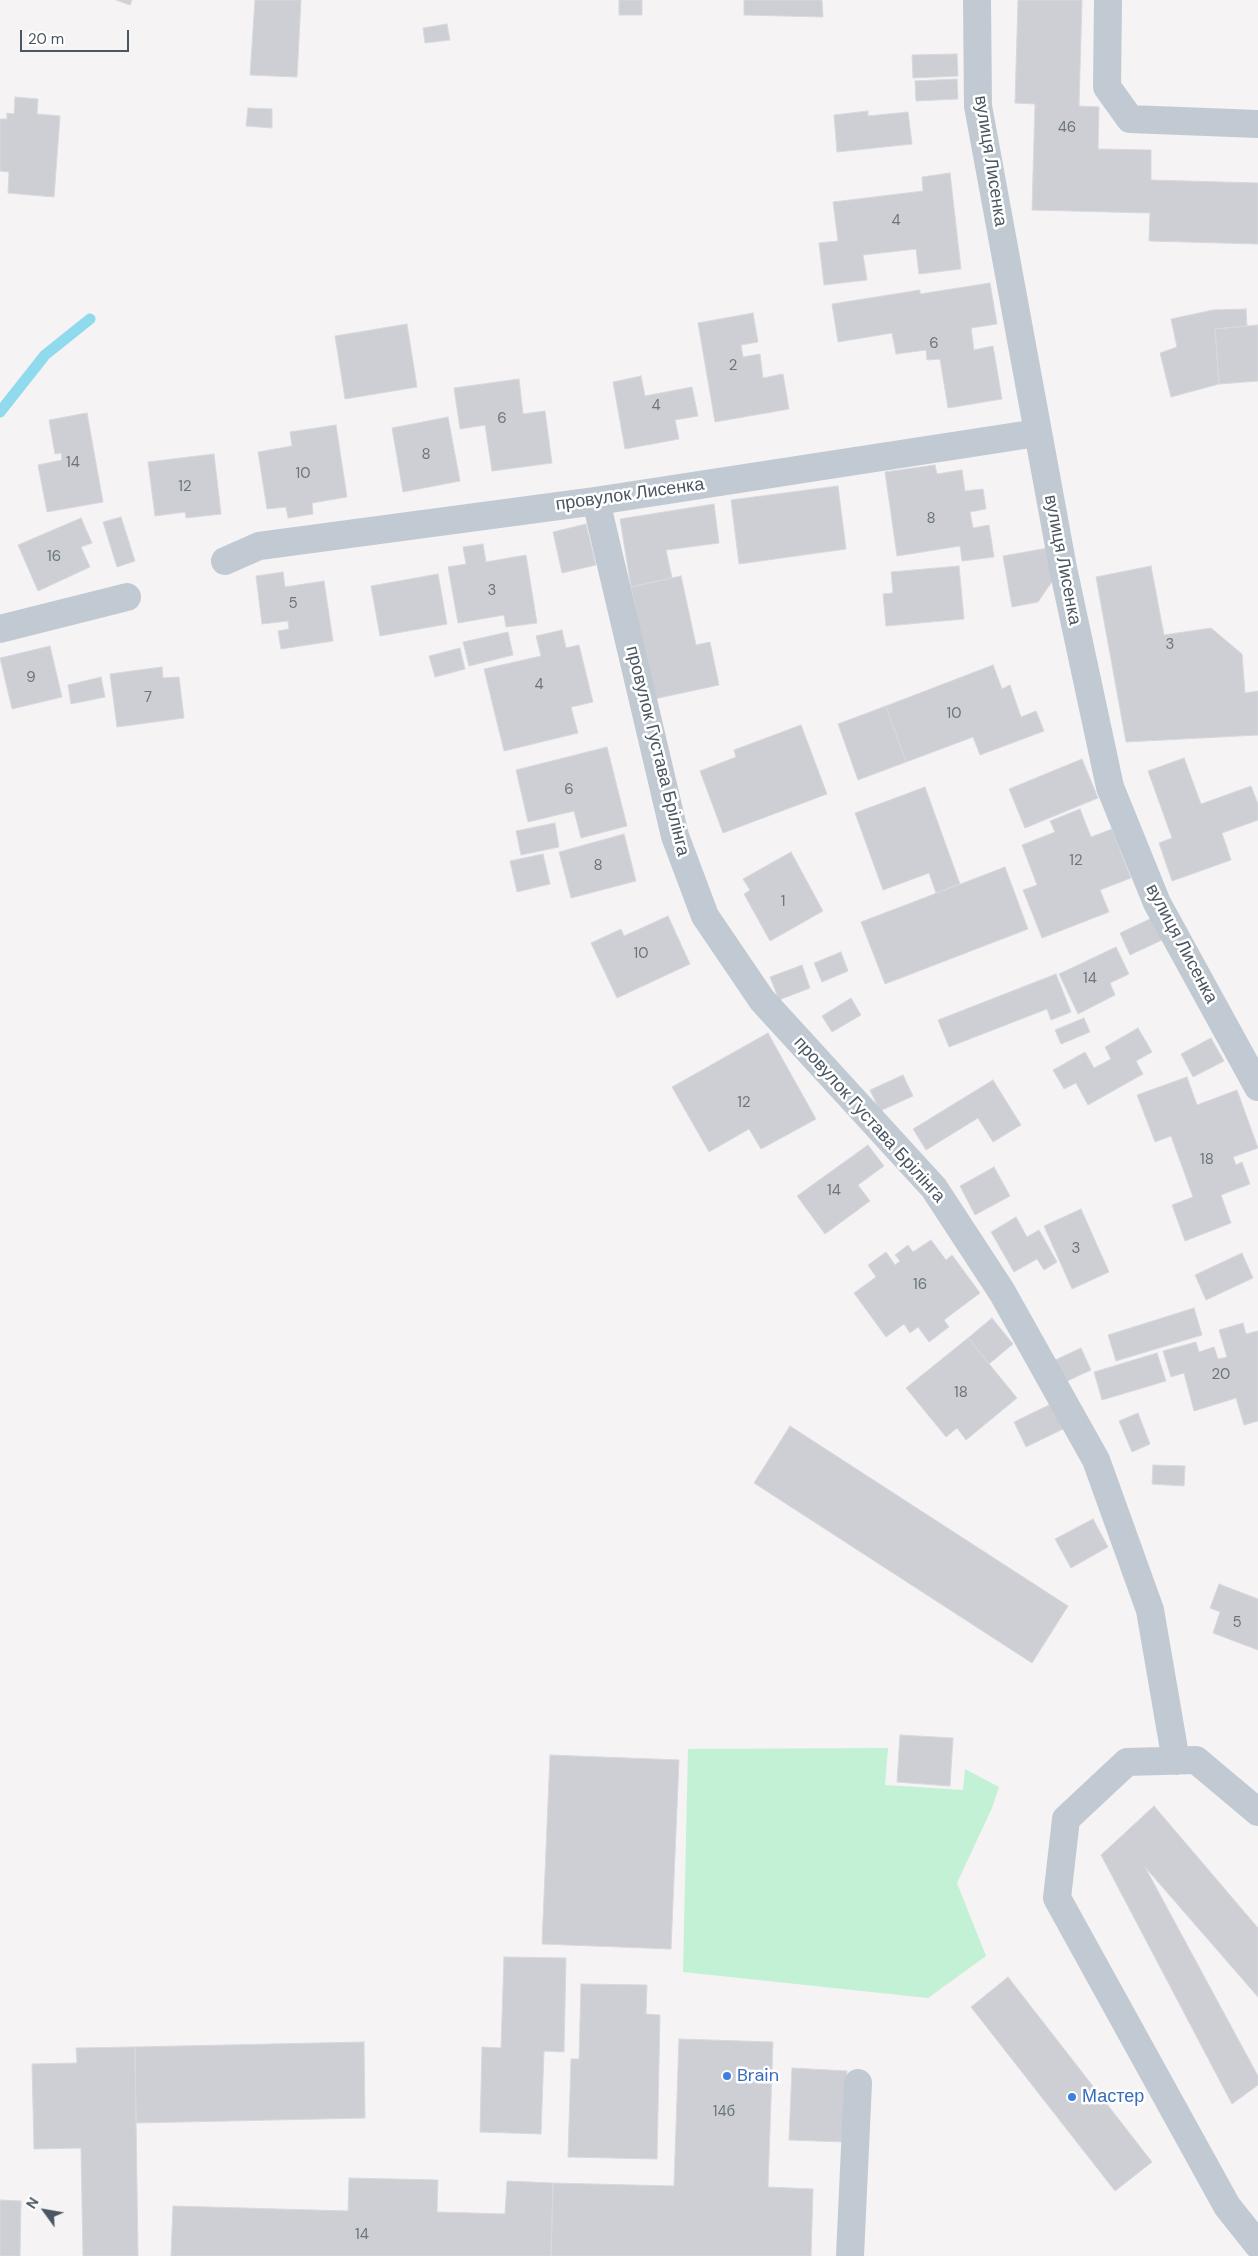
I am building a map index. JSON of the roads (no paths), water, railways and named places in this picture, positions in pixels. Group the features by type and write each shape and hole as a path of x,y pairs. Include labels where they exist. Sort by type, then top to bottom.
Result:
{"street":[{"name":"вулиця Лисенка","path":"977,0 978,106 1063,568 1110,787 1157,903 1258,1087"},
{"path":"1108,0 1107,87 1130,119 1258,124"},
{"name":"провулок Лисенка","path":"225,561 259,546 596,501 1038,433"},
{"name":"провулок Густава Брілінга","path":"596,501 675,836 705,916 762,1000 934,1188 1002,1292 1096,1460 1150,1610 1176,1761"},
{"path":"0,629 127,597"},
{"path":"1258,1812 1196,1760 1127,1762 1066,1819 1057,1898 1227,2206 1258,2245"},
{"path":"850,2256 858,2083"}],"waterway":[{"path":"0,412 45,355 90,319"}],"place":[{"name":"Brain","path":"727,2076"},
{"name":"Мастер","path":"1072,2097"}]}
